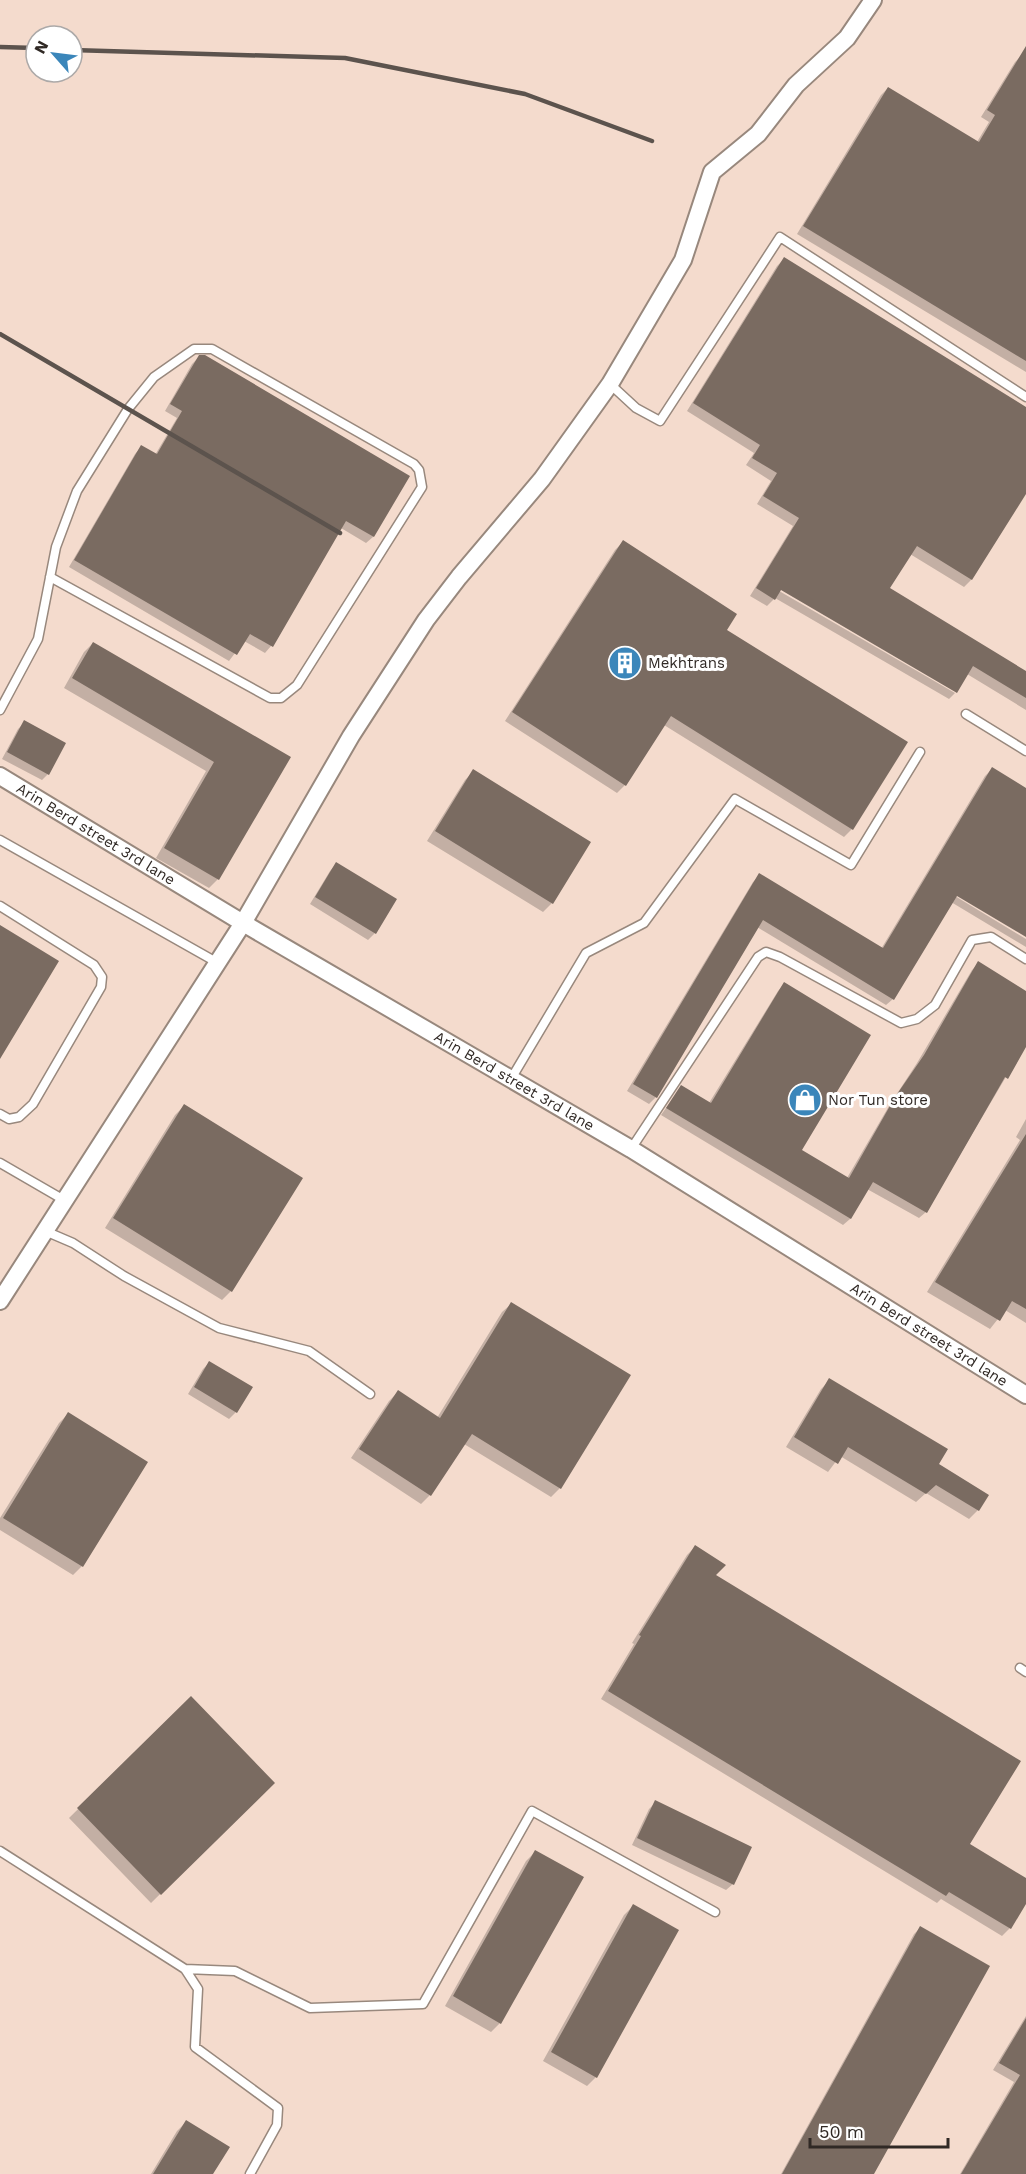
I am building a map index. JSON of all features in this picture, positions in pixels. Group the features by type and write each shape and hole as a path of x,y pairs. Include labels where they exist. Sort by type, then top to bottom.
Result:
{"street":[{"path":"1,1297 218,963 351,736 426,620 459,577 542,479 610,384 683,260 711,172 758,134 796,85 847,38 873,0"},
{"name":"Arin Berd street 3rd lane","path":"0,776 243,923 631,1149 1026,1395"}],"lane":[{"path":"610,384 636,408 660,421 780,237 1026,397"},
{"path":"0,710 38,639 50,576 56,548 77,491 128,409 154,377 194,349 212,349 414,464 418,470 422,487 297,685 281,698 270,698 50,576"},
{"path":"966,714 1026,751"},
{"path":"511,1079 586,953 644,923 735,799 851,865 920,752"},
{"path":"0,840 218,963"},
{"path":"0,906 94,965 102,977 101,987 33,1104 19,1117 9,1119 0,1114"},
{"path":"631,1149 758,957 766,952 780,957 902,1023 917,1019 935,1005 972,940 991,937 1026,959"},
{"path":"0,1163 64,1200"},
{"path":"45,1231 73,1243 124,1276 219,1328 309,1351 370,1394"},
{"path":"185,1969 235,1971 310,2008 423,2004 532,1811 715,1912"},
{"path":"0,1851 185,1969 198,1989 195,2047 278,2108 276,2125 250,2174"}],"shaded area":[{"path":"0,0 1026,0 1026,2174 0,2174"}],"building":[{"path":"1026,46 1026,361 803,226 888,87 979,142 995,115 987,110"},
{"path":"784,257 1026,407 1026,494 972,580 917,546 890,588 1026,671 1026,698 973,666 957,693 781,590 775,600 756,588 799,518 763,496 777,473 752,458 760,445 693,403"},
{"path":"199,355 205,355 410,476 374,537 346,521 273,647 250,634 237,655 74,560 141,445 157,454 182,411 170,404"},
{"path":"623,540 737,614 727,630 908,742 853,830 671,716 626,786 512,712"},
{"path":"93,642 291,757 219,880 164,848 214,762 72,678"},
{"path":"24,720 66,743 49,775 7,752"},
{"path":"992,767 1026,788 1026,937 957,896 894,1000 763,920 657,1098 633,1084 759,873 883,948"},
{"path":"473,769 591,842 553,904 435,831"},
{"path":"336,862 397,899 376,934 315,897"},
{"path":"0,925 59,961 0,1059"},
{"path":"978,961 1026,991 1026,1047 1008,1079 1005,1077 927,1213 873,1182 851,1219 666,1108 681,1085 711,1103 784,982 871,1035 802,1150 849,1178 895,1097 924,1055"},
{"path":"184,1104 303,1178 232,1292 113,1218"},
{"path":"1026,1134 1026,1309 1012,1301 1000,1321 935,1282"},
{"path":"511,1302 631,1375 561,1489 472,1434 431,1496 359,1449 398,1390 440,1418"},
{"path":"209,1361 253,1387 237,1413 194,1387"},
{"path":"829,1378 948,1449 939,1464 989,1495 979,1511 936,1485 926,1494 848,1447 838,1464 794,1437"},
{"path":"68,1412 148,1462 83,1567 3,1518"},
{"path":"695,1545 726,1565 716,1575 1021,1761 970,1844 1026,1878 1026,1904 1011,1929 949,1892 946,1896 608,1691 641,1636 639,1635"},
{"path":"191,1696 275,1783 161,1895 77,1808"},
{"path":"655,1800 752,1847 734,1885 637,1838"},
{"path":"535,1850 584,1877 501,2024 453,1996"},
{"path":"633,1904 679,1930 597,2078 551,2052"},
{"path":"920,1926 990,1966 874,2174 782,2174"},
{"path":"1026,2018 1026,2174 961,2174 1020,2075 999,2063"},
{"path":"186,2120 230,2147 213,2174 153,2174"}],"railway":[{"path":"0,47 24,48"},
{"path":"84,50 345,58 525,94 652,141"},
{"path":"0,334 340,533"}],"place":[{"name":"Mekhtrans","path":"625,663"},
{"name":"Nor Tun store","path":"805,1100"}]}
